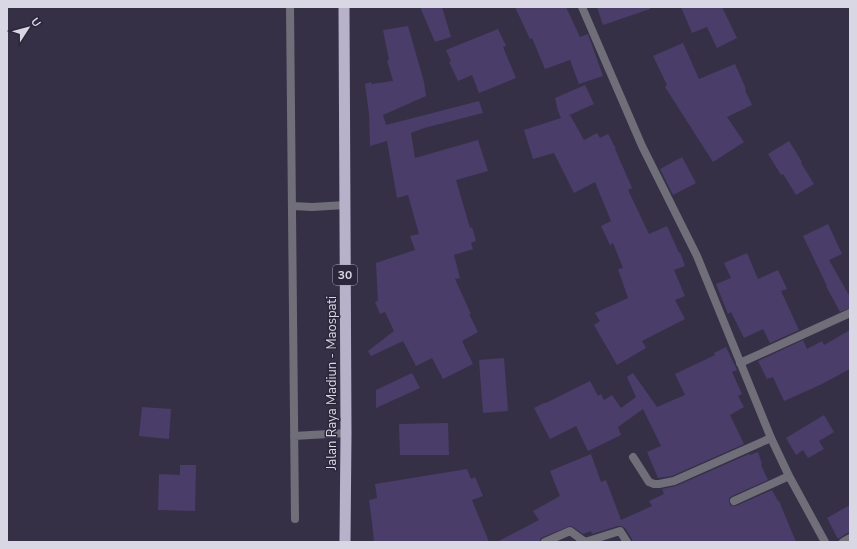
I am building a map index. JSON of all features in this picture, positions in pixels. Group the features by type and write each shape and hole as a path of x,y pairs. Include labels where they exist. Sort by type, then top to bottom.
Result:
{"highway":[{"name":"Jalan Raya Madiun - Maospati","path":"344,7 346,433 345,542"}],"street":[{"path":"290,7 295,519"},
{"path":"582,7 642,146 697,256 771,438 789,476 825,542"},
{"path":"292,206 312,207 345,205"},
{"path":"740,363 850,313"},
{"path":"294,436 346,433"},
{"path":"633,457 649,482 659,484 674,481 771,438"},
{"path":"734,501 789,476"},
{"path":"545,542 570,531 585,542 620,531 627,542"},
{"path":"843,542 850,538"}],"building":[{"path":"420,7 442,7 451,37 435,42"},
{"path":"515,7 566,7 580,37 588,34 603,76 579,84 570,60 545,69 532,38 530,39"},
{"path":"597,7 650,7 650,9 603,25"},
{"path":"681,7 722,7 737,38 717,48 707,27 692,33"},
{"path":"408,26 424,82 426,96 383,115 386,125 479,101 483,113 424,128 411,133 415,158 478,140 488,171 456,180 470,228 472,227 476,241 471,243 473,249 454,255 460,278 455,279 478,332 462,341 473,364 443,379 432,358 416,366 403,341 371,356 368,351 394,331 385,312 380,314 375,302 378,301 376,263 415,250 410,236 419,234 408,195 397,198 387,141 370,146 369,114 365,84 371,82 373,87 372,84 393,81 387,60 389,60 383,30"},
{"path":"498,29 506,46 503,47 516,78 479,93 472,75 458,81 449,62 451,61 446,50"},
{"path":"683,43 699,79 735,64 752,105 727,117 744,142 713,162 665,87 667,85 653,56"},
{"path":"585,85 594,104 567,116 570,115 584,140 597,133 600,138 608,134 616,149 632,188 628,190 649,234 667,226 685,266 674,270 685,296 675,300 685,319 642,341 646,348 617,365 594,325 600,321 595,313 628,298 618,269 623,268 613,243 610,245 601,226 611,221 595,182 574,193 554,153 533,159 524,130 561,118 555,98"},
{"path":"789,141 814,184 796,195 768,154"},
{"path":"682,157 696,183 673,195 660,169"},
{"path":"828,224 842,254 829,260 850,297 850,308 840,312 826,286 803,236"},
{"path":"747,253 758,279 778,270 787,289 781,291 799,330 770,343 763,329 744,338 731,312 728,314 716,284 731,278 724,263"},
{"path":"850,330 850,369 820,385 784,401 773,377 767,379 758,361 803,340 807,349 822,341 824,345"},
{"path":"726,347 737,370 732,372 742,394 738,396 744,407 730,415 744,444 672,476 658,478 647,452 661,446 643,409 618,427 621,435 588,451 576,426 550,439 534,408 590,381 598,396 601,394 604,400 612,395 621,408 636,397 627,377 633,373 657,407 685,395 675,374 715,355 714,353"},
{"path":"504,358 508,411 483,413 479,360"},
{"path":"412,373 420,388 376,408 376,390"},
{"path":"142,407 171,409 169,439 139,436"},
{"path":"824,415 834,432 819,441 824,449 808,458 803,450 796,455 786,438"},
{"path":"448,423 449,455 400,455 399,424"},
{"path":"758,452 761,465 768,480 732,496 729,498 729,503 731,506 736,506 772,490 779,501 796,542 632,542 632,539 625,528 621,526 592,534 591,531 583,534 570,526 543,537 540,539 540,542 497,542 539,520 533,511 560,496 550,471 591,454 601,482 606,480 621,520 652,506 649,501 664,494 662,489 676,486 749,454"},
{"path":"180,465 196,465 195,511 158,510 159,474 180,475"},
{"path":"467,469 471,479 475,477 483,496 472,500 489,542 374,542 369,500 377,498 375,484"},
{"path":"850,505 850,533 847,533 838,539 827,518"}]}
